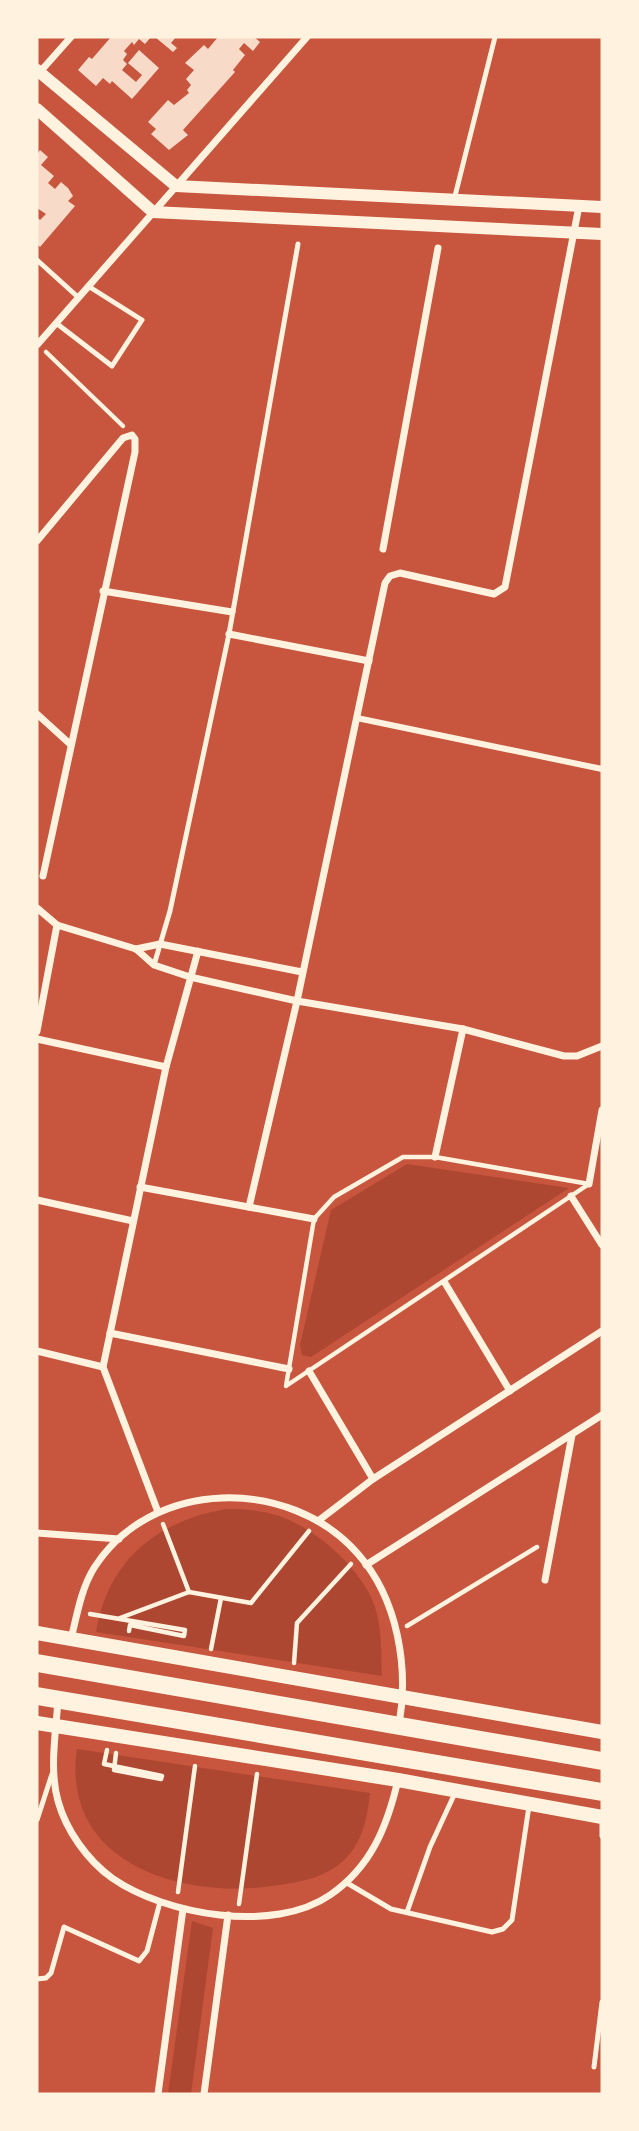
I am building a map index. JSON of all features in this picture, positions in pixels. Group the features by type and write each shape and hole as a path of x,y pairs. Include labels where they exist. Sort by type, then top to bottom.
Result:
{"main road":[{"path":"37,1633 602,1732"},
{"path":"37,1663 602,1761"},
{"path":"37,1696 602,1792"},
{"path":"37,1723 398,1780 602,1817"}],"street":[{"path":"71,37 38,73 176,186 602,207"},
{"path":"37,345 307,37"},
{"path":"37,109 153,212 602,234"},
{"path":"249,1207 297,1000 382,592 390,576 411,574 495,594 505,587 579,206"},
{"path":"383,549 438,248"},
{"path":"37,541 123,438 132,435 135,439 135,452 43,876"},
{"path":"103,591 232,612"},
{"path":"229,634 369,661"},
{"path":"37,714 70,744"},
{"path":"357,718 602,769"},
{"path":"37,908 57,925 136,948 155,965 190,977 297,1000 463,1029 564,1056 576,1056 602,1046"},
{"path":"37,1031 57,925"},
{"path":"136,948 160,944 302,972"},
{"path":"158,1512 103,1367 166,1067 198,951"},
{"path":"435,1157 463,1029"},
{"path":"37,1039 166,1067"},
{"path":"589,1184 602,1110"},
{"path":"140,1187 314,1219"},
{"path":"570,1196 602,1245"},
{"path":"37,1200 133,1221"},
{"path":"445,1283 510,1391"},
{"path":"318,1521 373,1479 602,1331"},
{"path":"110,1333 289,1369"},
{"path":"37,1351 103,1367"},
{"path":"309,1371 373,1479"},
{"path":"366,1565 602,1415"},
{"path":"545,1580 572,1435"},
{"path":"71,1639 93,1570 119,1539 158,1512 218,1497 254,1499 286,1507 318,1521 340,1536 366,1565 388,1606 396,1633 404,1697 398,1726"},
{"path":"37,1533 119,1539"},
{"path":"58,1699 54,1768 57,1800 69,1829 88,1856 111,1878 160,1902 179,1908 238,1916 266,1916 297,1910 327,1897 346,1883 363,1865 380,1839 398,1780"},
{"path":"158,2094 179,1908"},
{"path":"204,2094 228,1915"}],"lane":[{"path":"454,200 495,37"},
{"path":"155,965 170,911 229,634 298,244"},
{"path":"37,260 79,298"},
{"path":"56,323 112,366 142,320 89,286"},
{"path":"37,1820 54,1768"},
{"path":"407,1912 430,1847 456,1790"},
{"path":"346,1883 391,1909 492,1932 508,1925 512,1920 529,1804"},
{"path":"602,1817 602,1836"},
{"path":"37,1979 46,1978 51,1973 64,1927 139,1961 147,1951 160,1902"},
{"path":"594,2067 602,2002"}],"path":[{"path":"37,345 132,435"},
{"path":"403,1157 435,1157 589,1184 445,1283 286,1386 314,1219 334,1197 403,1157"},
{"path":"158,1512 189,1592"},
{"path":"119,1619 189,1592 251,1603 318,1521"},
{"path":"396,1633 553,1537"},
{"path":"293,1678 297,1623 359,1555"},
{"path":"208,1663 221,1598"},
{"path":"78,1613 131,1620"},
{"path":"179,1908 198,1749"},
{"path":"238,1916 259,1758"}],"shaded area":[{"path":"407,1164 569,1188 311,1357 302,1355 300,1345 331,1210"},
{"path":"226,1509 266,1512 293,1522 322,1540 349,1565 369,1593 375,1607 380,1632 382,1676 96,1632 102,1607 112,1584 124,1565 140,1548 178,1523"},
{"path":"77,1749 370,1793 365,1821 360,1838 350,1854 336,1867 313,1878 243,1889 206,1887 170,1880 137,1866 109,1847 88,1821 77,1789"},
{"path":"192,1921 213,1928 191,2094 168,2094"}],"building":[{"path":"111,37 151,37 145,44 139,39 134,45 132,42 124,51 127,54 123,60 127,64 122,70 136,82 142,75 128,63 139,50 159,68 132,99 112,81 110,84 103,78 96,86 78,70 89,57 92,59"},
{"path":"155,37 176,37 171,43 177,48 173,52"},
{"path":"218,37 254,37 260,42 253,51 244,43 239,49 245,55 233,70 235,72 183,130 188,135 169,150 151,134 156,129 148,122 168,100 174,105 189,93 187,90 191,85 186,79 194,70 185,63 204,45 208,49"},
{"path":"40,150 48,157 41,165 54,176 48,183 55,189 61,182 73,196 68,201 75,206 40,247 37,244 37,217 40,220 46,214 37,208 37,155"}]}
